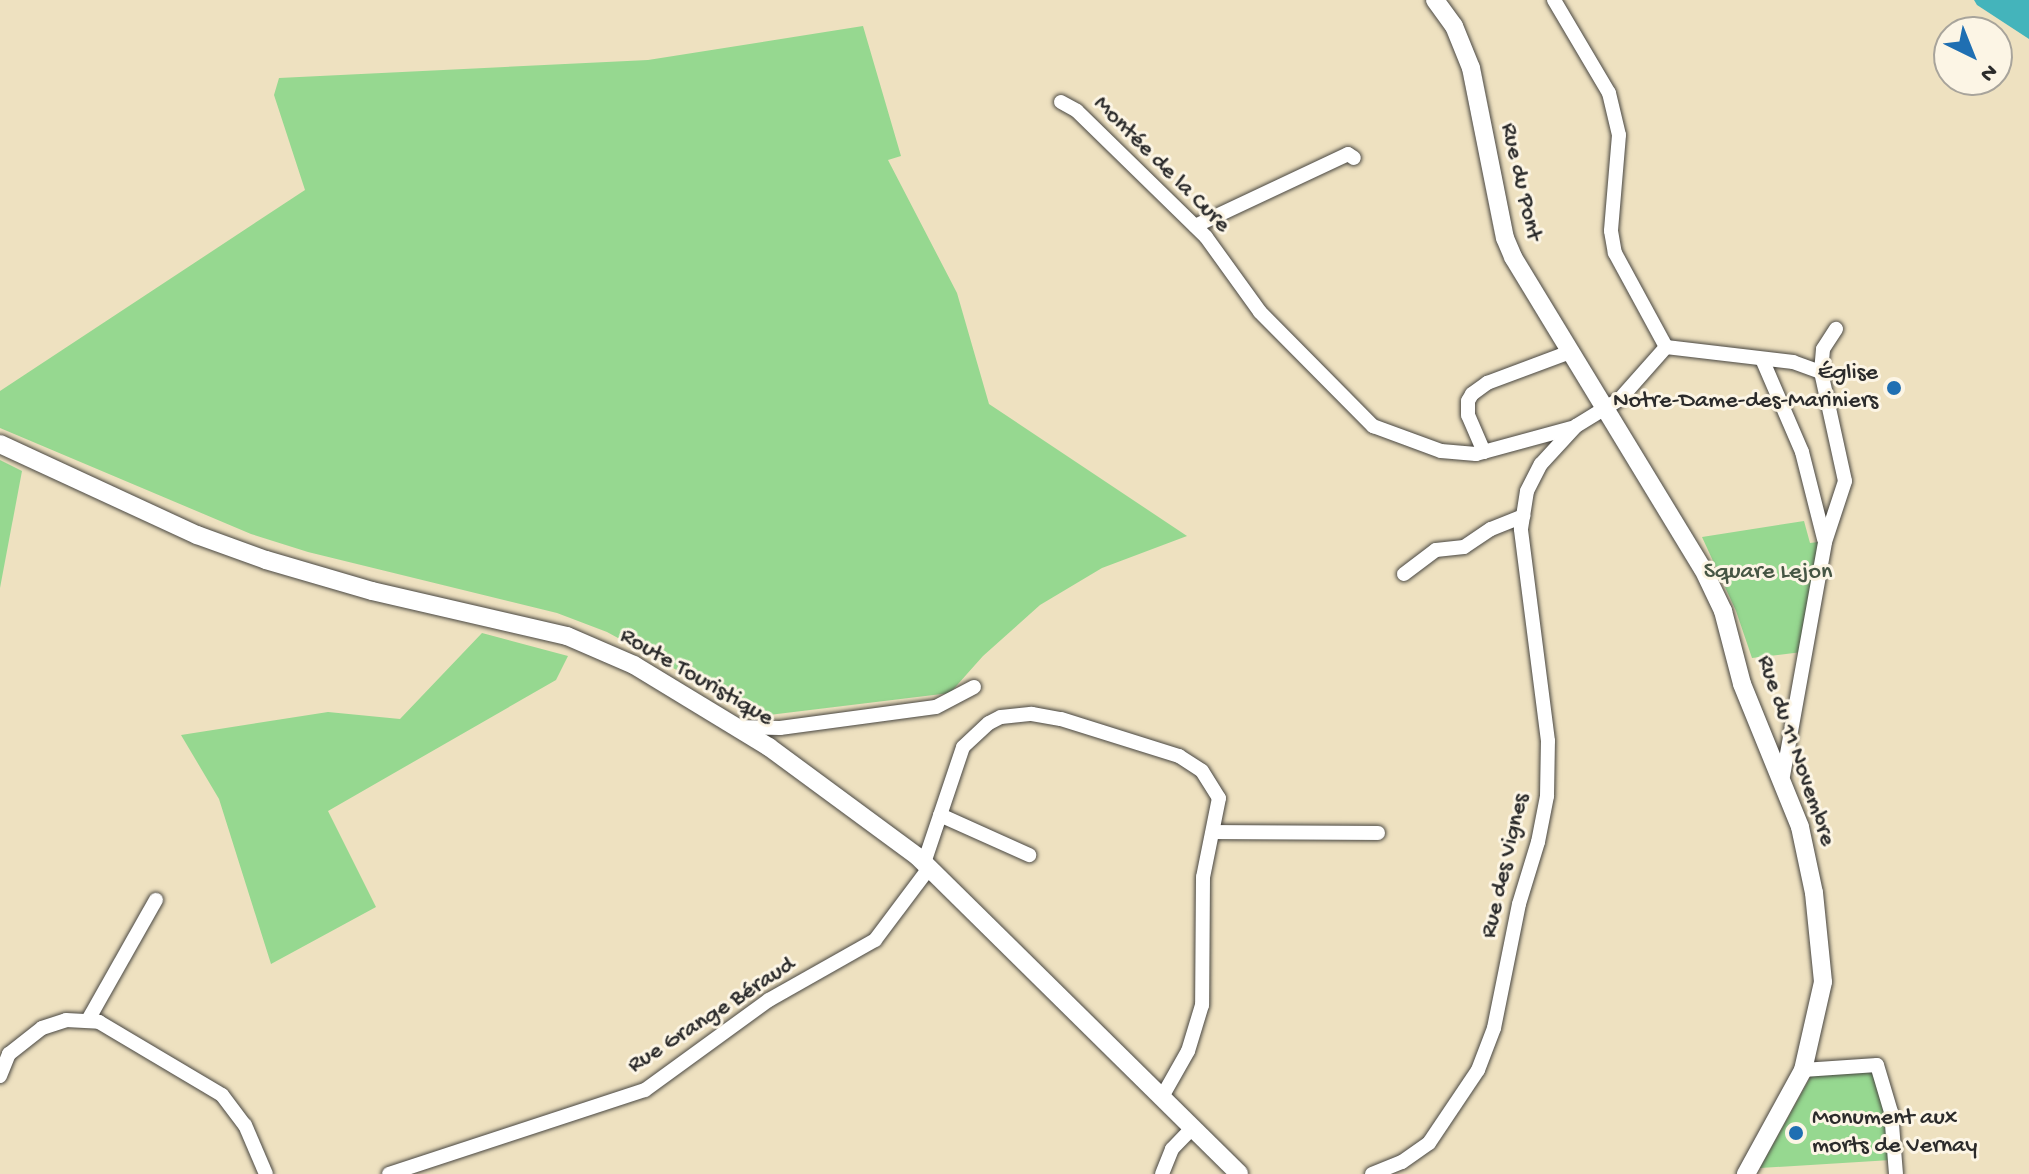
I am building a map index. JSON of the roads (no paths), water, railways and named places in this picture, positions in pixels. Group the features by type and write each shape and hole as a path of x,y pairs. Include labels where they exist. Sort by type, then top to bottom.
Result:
{"street":[{"name":"Rue du Pont","path":"1435,0 1454,26 1471,68 1505,238 1513,257 1607,407"},
{"path":"1554,0 1609,93 1619,135 1611,231 1615,253 1666,347 1793,362 1821,372"},
{"name":"Montée de la Cure","path":"1061,102 1077,111 1195,226 1260,312 1373,426 1441,451 1484,452 1576,426"},
{"path":"1195,226 1348,154 1354,158"},
{"path":"1783,776 1799,704 1825,542 1845,481 1821,372 1823,349 1836,329"},
{"name":"Rue des Vignes","path":"1372,1174 1402,1162 1429,1143 1478,1070 1494,1028 1519,904 1538,842 1547,796 1548,741 1528,601 1523,516 1527,491 1541,464 1576,426 1620,399 1666,347"},
{"path":"1484,452 1468,415 1468,401 1472,394 1487,383 1570,352"},
{"path":"1762,359 1802,452 1825,542"},
{"name":"Rue du 11 Novembre","path":"1607,407 1703,569 1723,611 1742,684 1783,776 1800,827 1814,893 1823,982 1803,1070 1746,1174"},
{"name":"Route Touristique","path":"0,444 197,535 266,560 372,591 567,636 634,665 769,747 927,865 1239,1173"},
{"path":"1404,574 1436,550 1464,547 1491,529 1523,516"},
{"path":"735,727 780,728 936,707 974,687"},
{"name":"Rue Grange Béraud","path":"389,1174 645,1090 769,1000 875,940 927,865 963,747 989,723 1001,717 1032,714 1061,719 1179,756 1202,771 1219,798 1203,877 1202,1005 1188,1051 1162,1097"},
{"path":"940,815 1029,855"},
{"path":"1213,832 1378,833"},
{"path":"88,1020 156,900"},
{"path":"0,1076 4,1051 42,1028 66,1020 99,1022 222,1095 245,1125 266,1174"},
{"path":"1803,1070 1877,1065 1891,1112 1896,1174"},
{"path":"1162,1174 1172,1149 1192,1128"}],"water":[{"path":"1974,0 2029,0 2029,39 2013,29 2013,16 1994,16"}],"place":[{"name":"Église Notre-Dame-des-Mariniers","path":"1894,388"},
{"name":"Monument aux morts de Vernay","path":"1796,1133"}],"park label":[{"name":"Square Lejon","path":"1768,573"}]}
